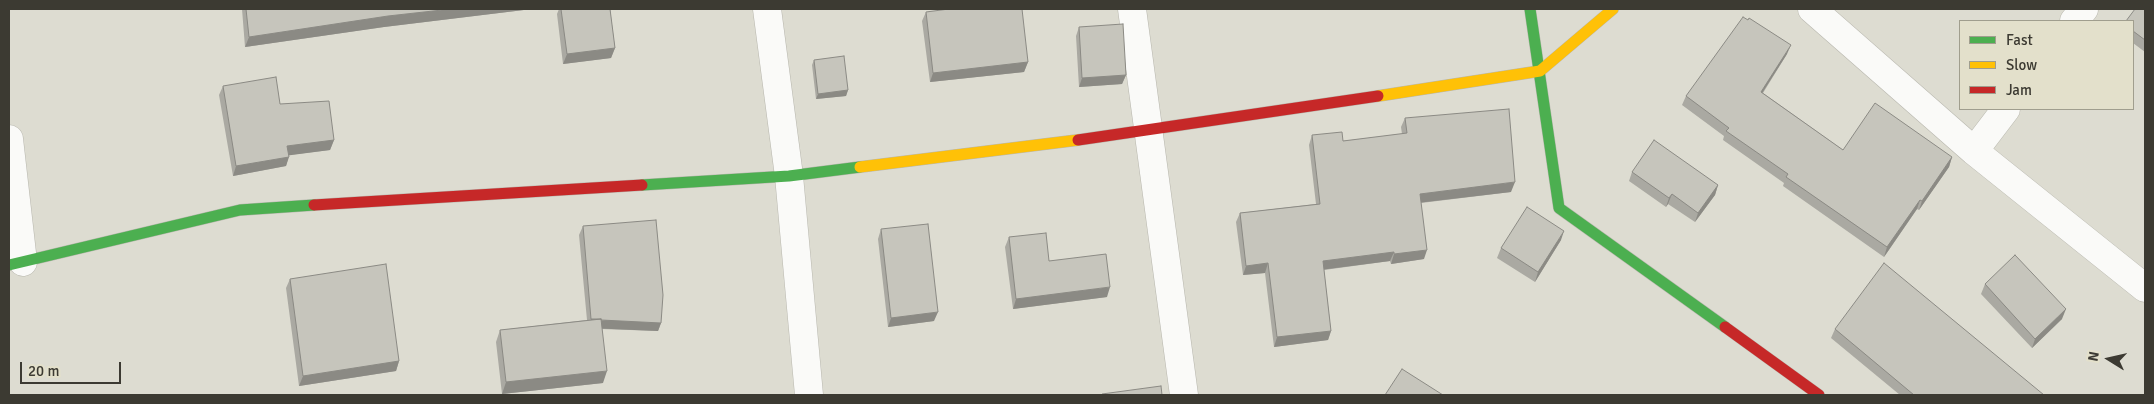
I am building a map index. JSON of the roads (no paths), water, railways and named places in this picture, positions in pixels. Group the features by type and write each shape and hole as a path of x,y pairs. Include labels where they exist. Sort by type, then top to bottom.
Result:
{"street":[{"path":"767,9 789,176 809,395"},
{"path":"1132,9 1150,131 1184,395"},
{"path":"1530,9 1559,208 1818,395"},
{"path":"9,139 16,264 240,210 789,176 1150,131 1540,70 1613,9"},
{"path":"1812,9 1974,151 2145,288"},
{"path":"2075,20 2084,9"},
{"path":"1974,151 2005,110"}]}
